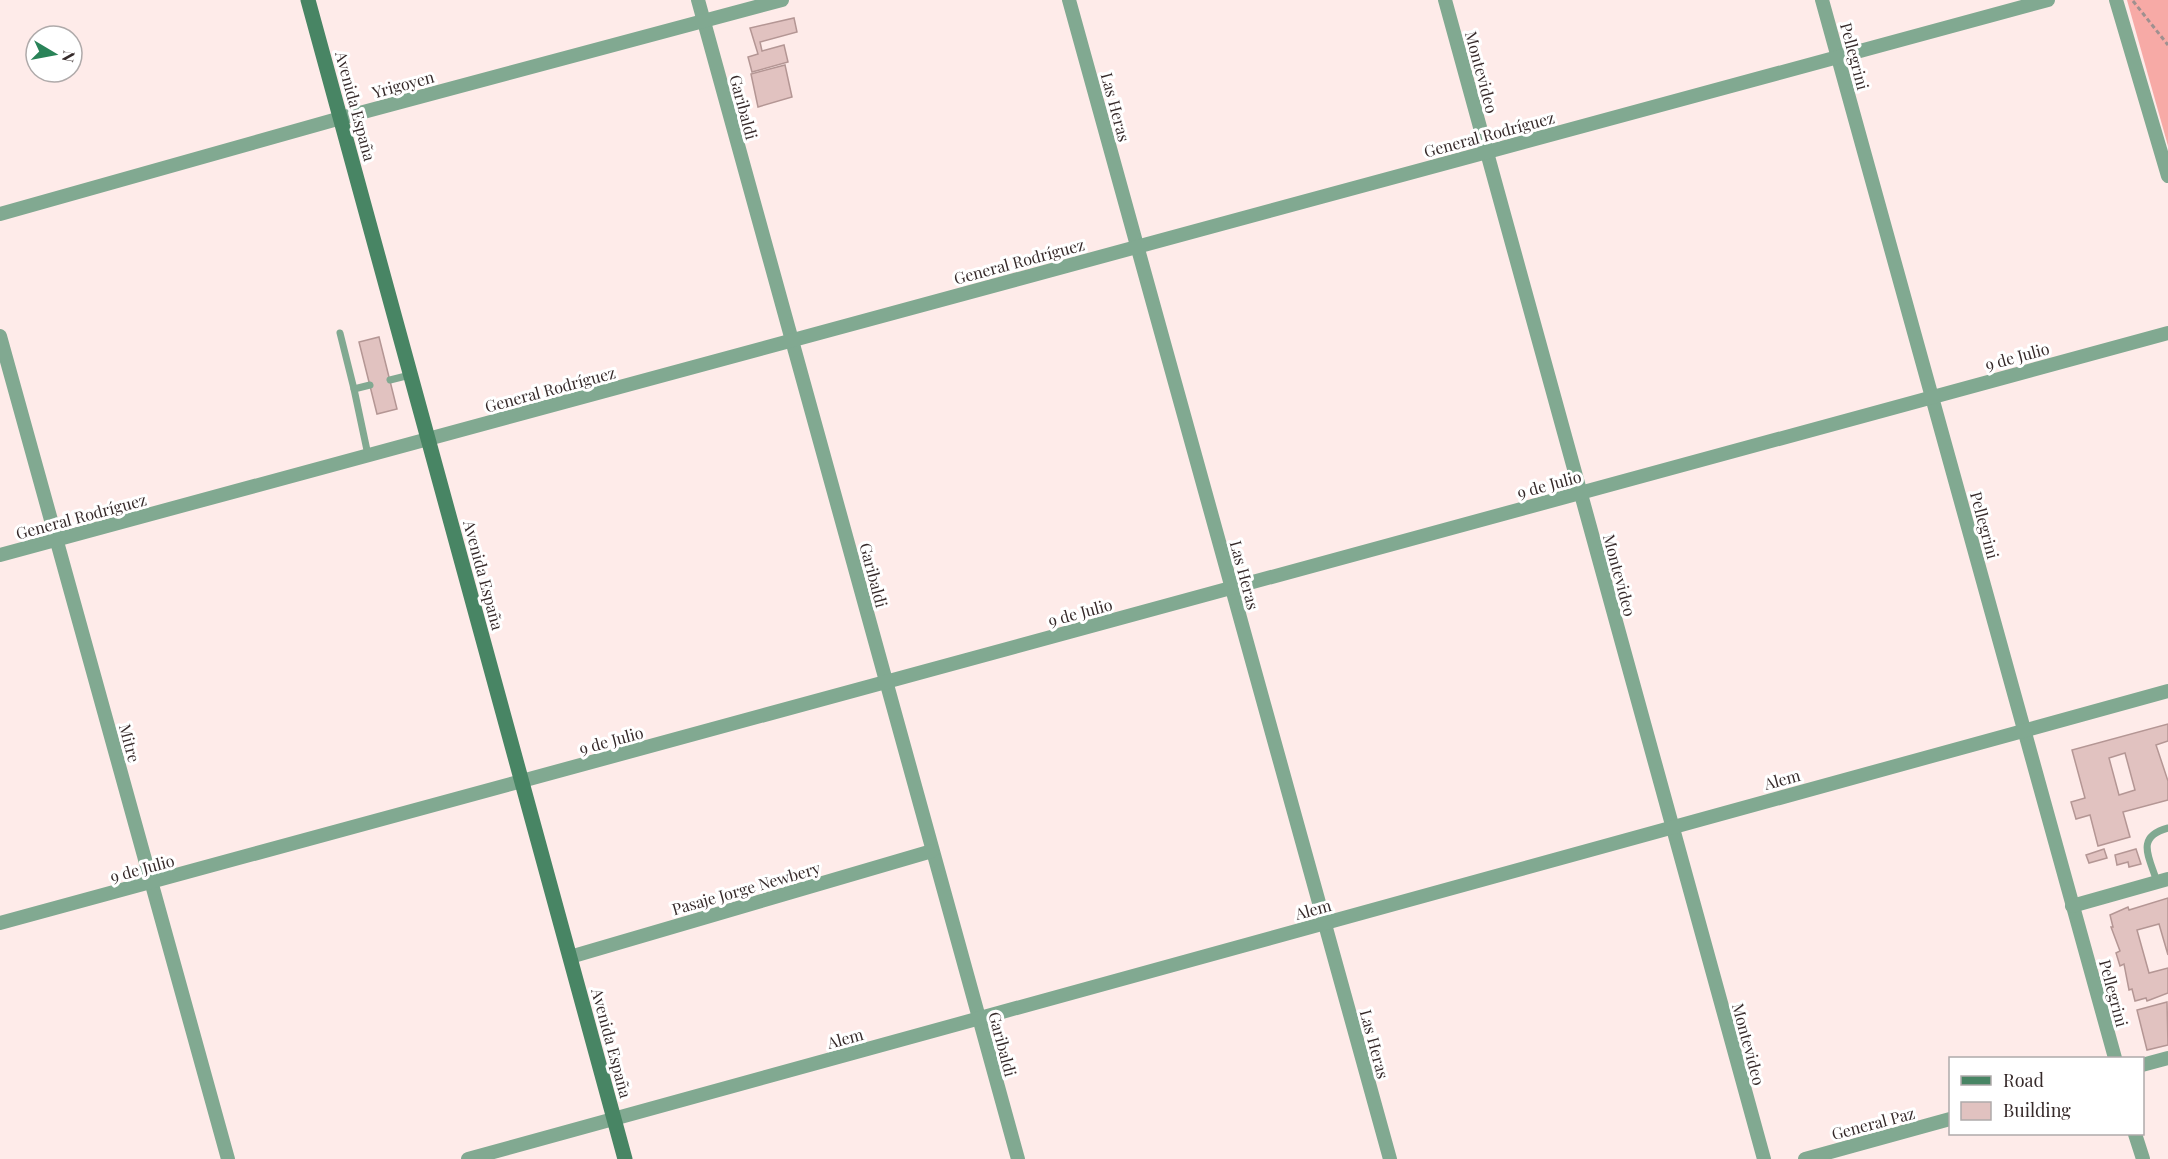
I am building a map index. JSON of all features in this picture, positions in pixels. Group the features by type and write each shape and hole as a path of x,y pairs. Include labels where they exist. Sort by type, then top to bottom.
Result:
{"main road":[{"name":"Avenida España","path":"308,0 626,1159"}],"street":[{"name":"Garibaldi","path":"698,0 1018,1159"},
{"name":"Yrigoyen","path":"0,214 341,118 782,0"},
{"name":"Las Heras","path":"1069,0 1390,1159"},
{"name":"Montevideo","path":"1445,0 1764,1159"},
{"name":"Pellegrini","path":"1822,0 2114,1057"},
{"name":"General Rodríguez","path":"0,555 2048,0"},
{"path":"2116,0 2168,176"},
{"name":"9 de Julio","path":"0,924 2168,333"},
{"name":"Mitre","path":"0,336 228,1159"},
{"name":"Alem","path":"468,1159 2168,691"},
{"name":"Pasaje Jorge Newbery","path":"570,957 932,851"},
{"path":"2072,906 2162,880"},
{"path":"2144,1064 2168,1058"},
{"name":"General Paz","path":"1805,1159 1949,1119"},
{"path":"2136,1135 2143,1159"}],"lane":[{"path":"340,333 368,455"},
{"path":"390,380 410,375"},
{"path":"354,389 370,385"},
{"path":"2162,880 2147,848 2147,840 2153,832 2168,828"}],"path":[{"path":"2132,0 2168,45"}],"shaded area":[{"path":"2127,0 2168,0 2168,146"}],"building":[{"path":"794,18 797,32 760,42 762,51 784,45 788,62 752,72 748,57 758,54 750,28"},
{"path":"785,65 792,97 758,107 751,74"},
{"path":"379,337 397,409 377,414 359,342"},
{"path":"2168,724 2168,741 2156,745 2168,781 2168,800 2123,812 2130,837 2098,846 2090,815 2076,819 2071,802 2085,798 2072,750","holes":["2125,753 2135,790 2119,795 2109,758"]},
{"path":"2104,849 2107,858 2089,863 2086,855"},
{"path":"2136,849 2141,864 2129,867 2128,862 2117,865 2115,855"},
{"path":"2168,898 2168,955 2159,924 2137,930 2149,973 2168,968 2168,993 2147,1001 2146,998 2135,1001 2132,989 2129,990 2124,964 2120,966 2116,953 2120,951 2111,927 2113,927 2110,915 2128,907 2129,910"},
{"path":"2167,1002 2168,1045 2147,1050 2137,1010"}]}
